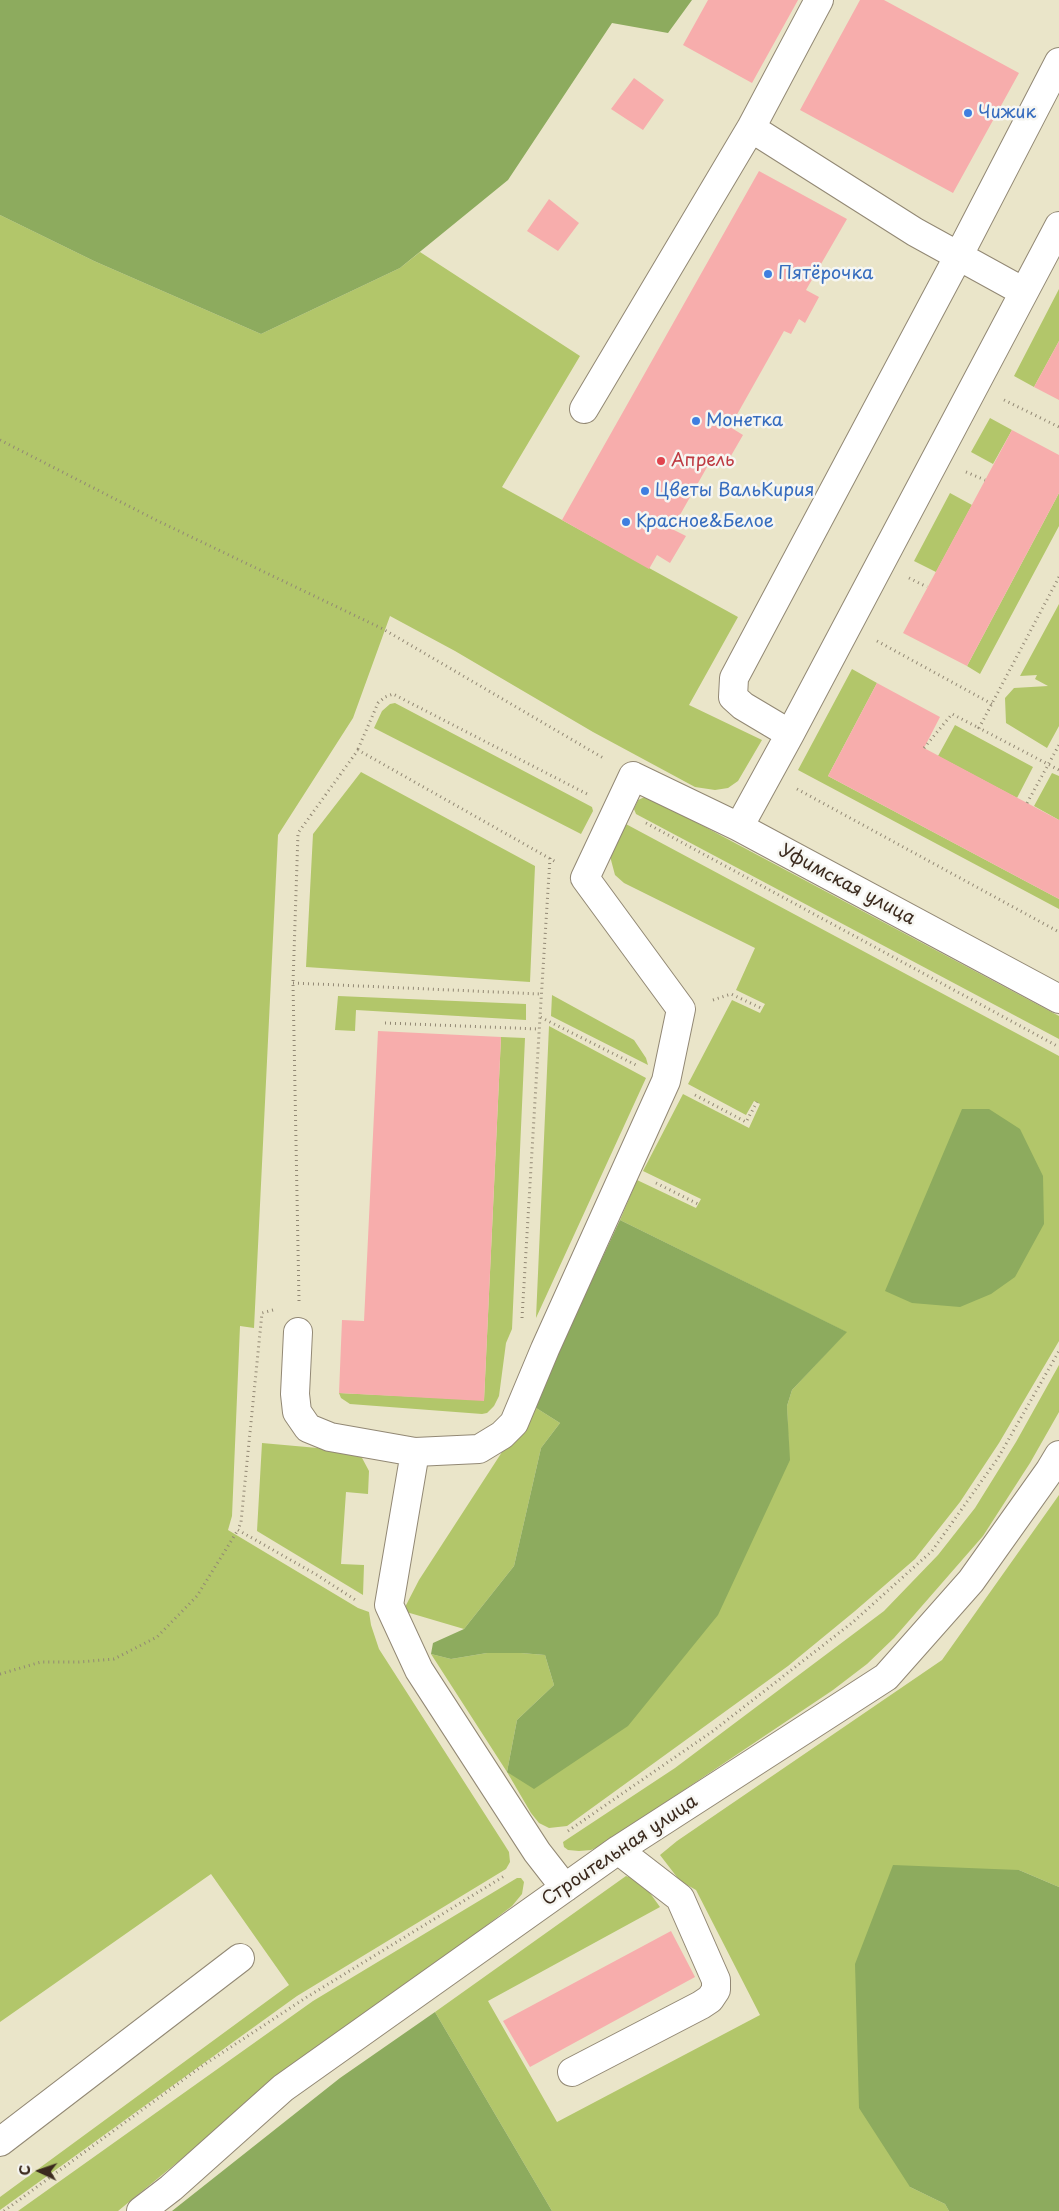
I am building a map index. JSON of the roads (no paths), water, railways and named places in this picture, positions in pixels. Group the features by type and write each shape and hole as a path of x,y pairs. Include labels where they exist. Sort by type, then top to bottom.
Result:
{"street":[{"path":"584,409 751,128 819,0"},
{"path":"790,734 743,706 733,697 734,678 958,257 1059,62"},
{"path":"751,128 915,232 1024,292"},
{"path":"739,827 849,624 1059,226"},
{"name":"Уфимская улица","path":"415,1452 479,1449 502,1435 514,1423 545,1348 666,1081 681,1009 585,878 633,776 739,827 1059,998"},
{"path":"298,1332 295,1394 298,1412 308,1428 330,1436 415,1452 389,1605 419,1670 537,1852 565,1888"},
{"name":"Строительная улица","path":"141,2211 171,2188 283,2088 618,1850 886,1677 971,1581 1056,1472"},
{"path":"572,2072 701,2005 710,1999 716,1990 716,1980 680,1898 618,1850"},
{"path":"0,2142 240,1958"}],"place":[{"name":"Чижик","path":"968,113"},
{"name":"Пятёрочка","path":"768,274"},
{"name":"Монетка","path":"696,421"},
{"name":"Апрель","path":"661,461"},
{"name":"Цветы ВальКирия","path":"645,491"},
{"name":"Красное&Белое","path":"626,522"}]}
